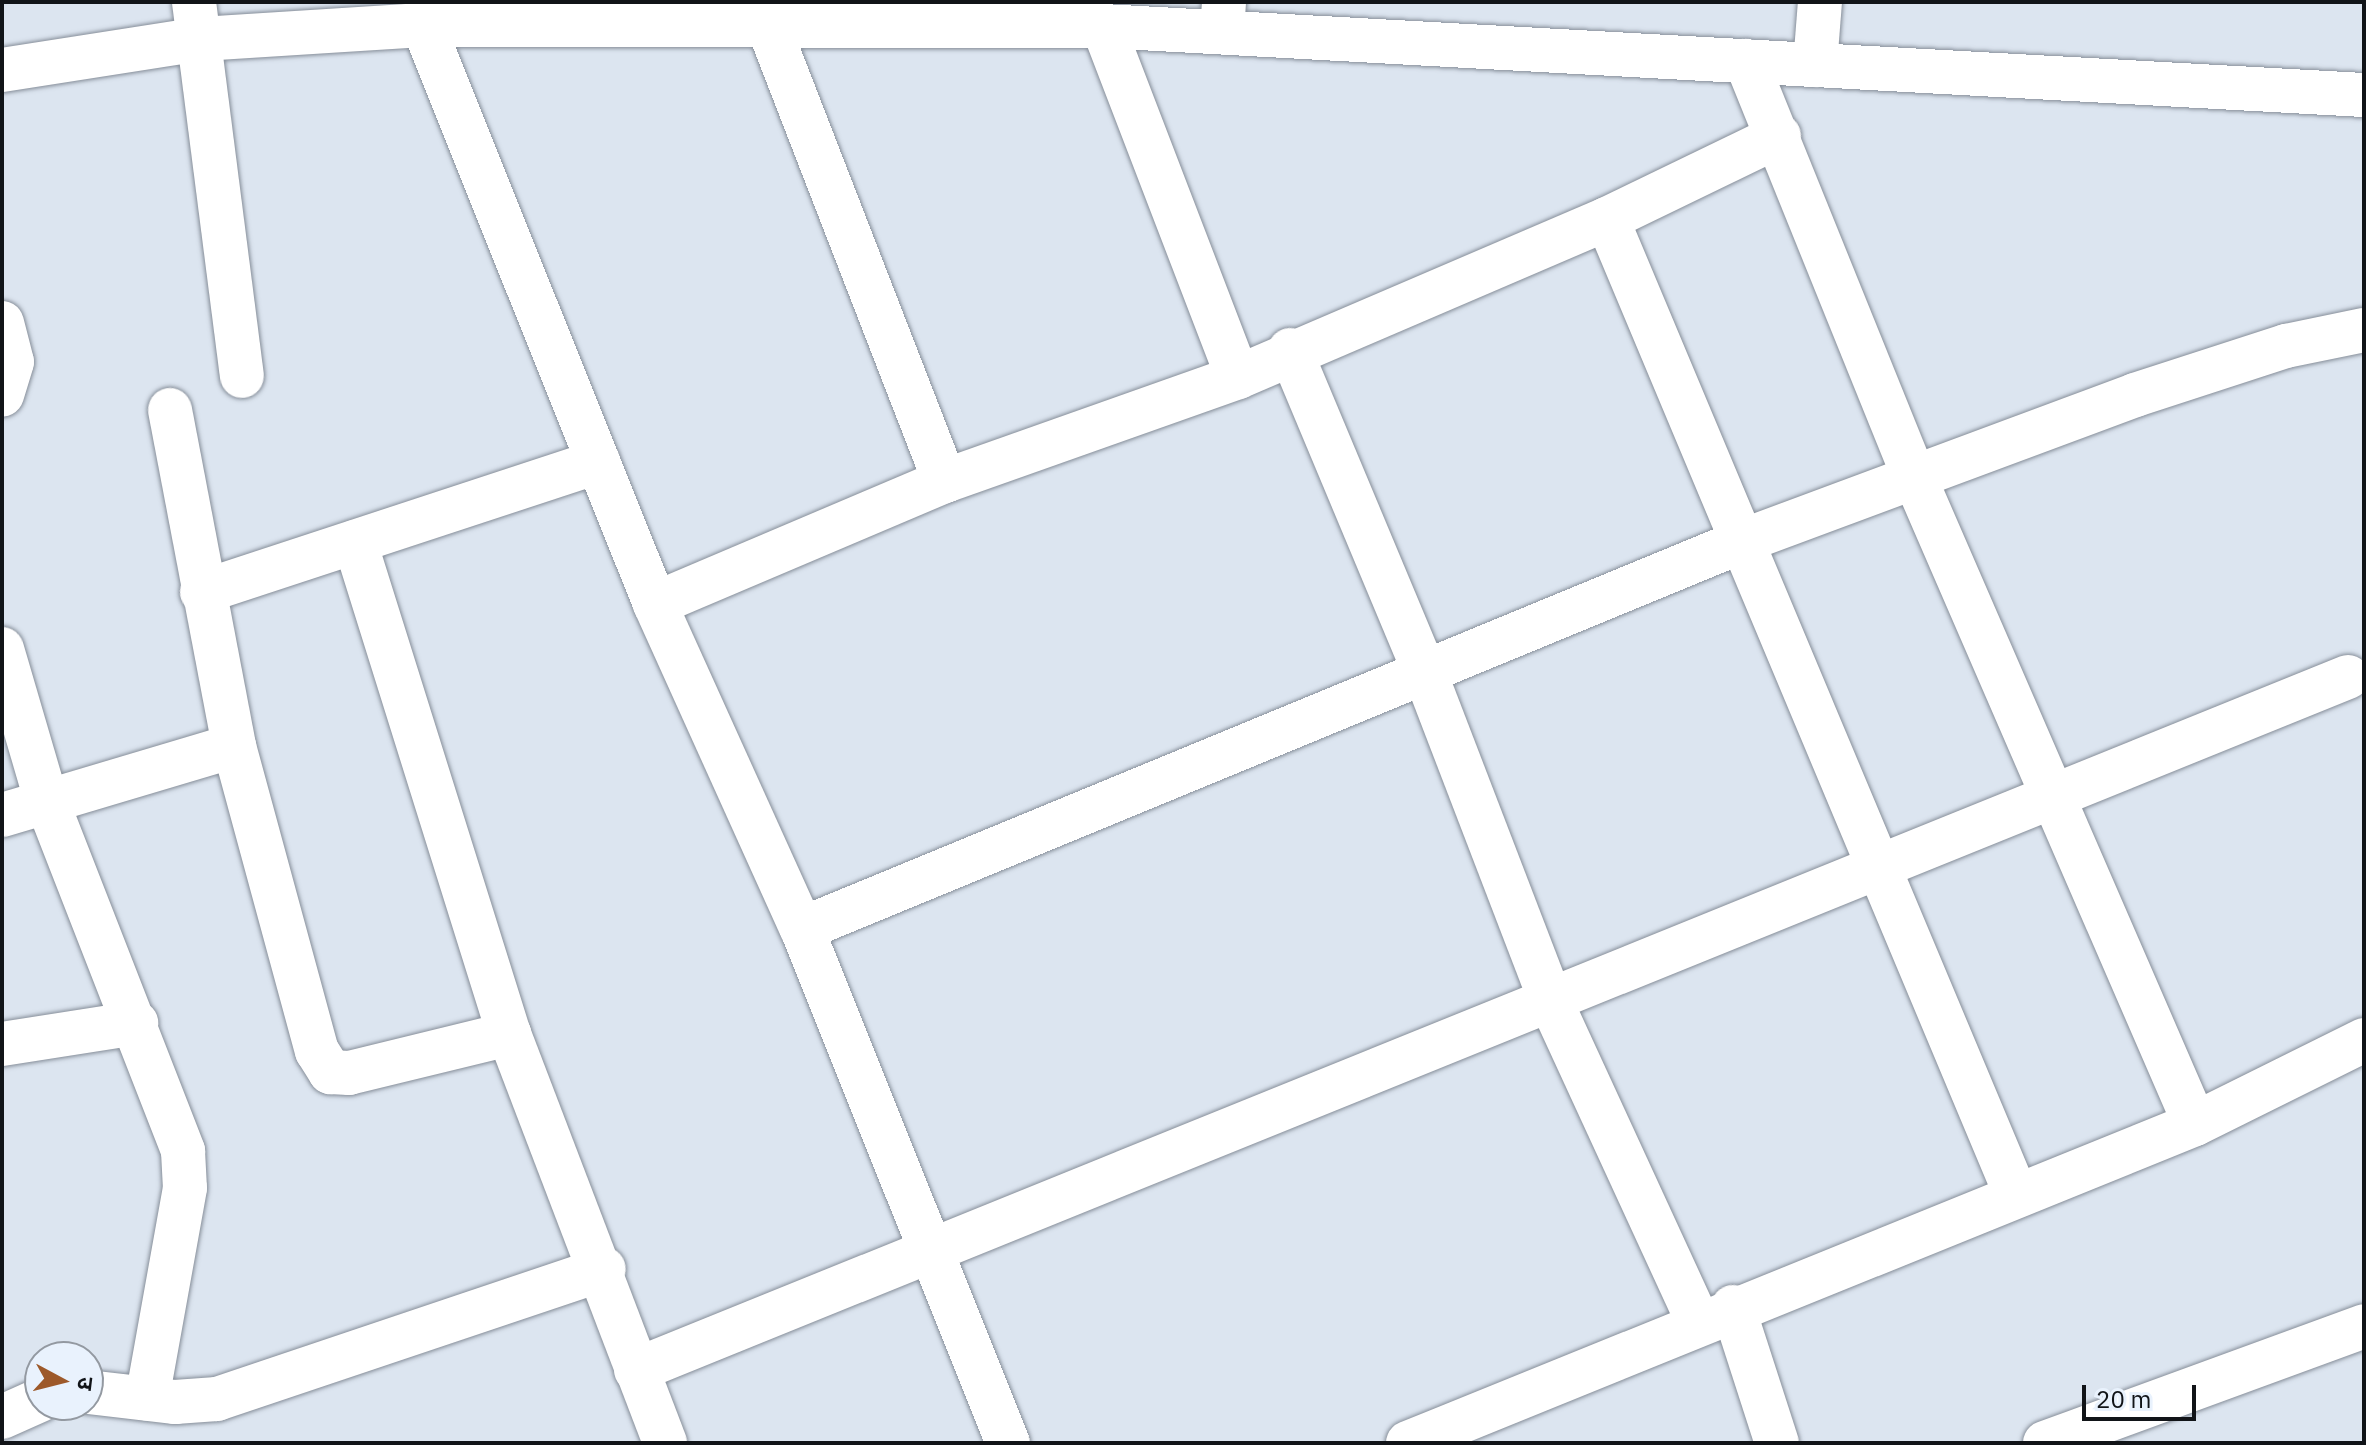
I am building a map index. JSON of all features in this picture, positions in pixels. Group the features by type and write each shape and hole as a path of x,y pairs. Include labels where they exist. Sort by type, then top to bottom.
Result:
{"street":[{"path":"1815,65 1820,2"},
{"path":"2,70 198,20 769,28 1103,26 1223,17 1746,61 2364,95"},
{"path":"198,20 242,376"},
{"path":"423,25 655,604 802,929 1008,1443"},
{"path":"1103,26 1238,377"},
{"path":"769,28 945,481"},
{"path":"1746,61 1779,136 1914,476 2195,1124"},
{"path":"655,604 945,481 1238,377 1290,350 1607,219 1779,136"},
{"path":"1607,219 1875,867 2016,1195"},
{"path":"2,323 12,362 2,394"},
{"path":"802,929 1740,542 1914,476 2234,362 2364,330"},
{"path":"1290,350 1425,673 1551,1002 1716,1315 1777,1443"},
{"path":"170,410 202,592 234,746 317,1051 330,1072 349,1073 509,1034"},
{"path":"202,592 598,462"},
{"path":"355,542 509,1034 604,1269 636,1370 665,1443"},
{"path":"2,649 46,799 177,1122 185,1188 147,1399"},
{"path":"636,1370 932,1255 2050,795 2348,677"},
{"path":"2,815 46,799 234,746"},
{"path":"2,1044 136,1023"},
{"path":"1433,1438 1716,1315 2195,1124 2364,1040"},
{"path":"104,1394 147,1399 217,1399 604,1269"},
{"path":"2045,1443 2094,1434 2364,1326"},
{"path":"2,1417 24,1407"}]}
